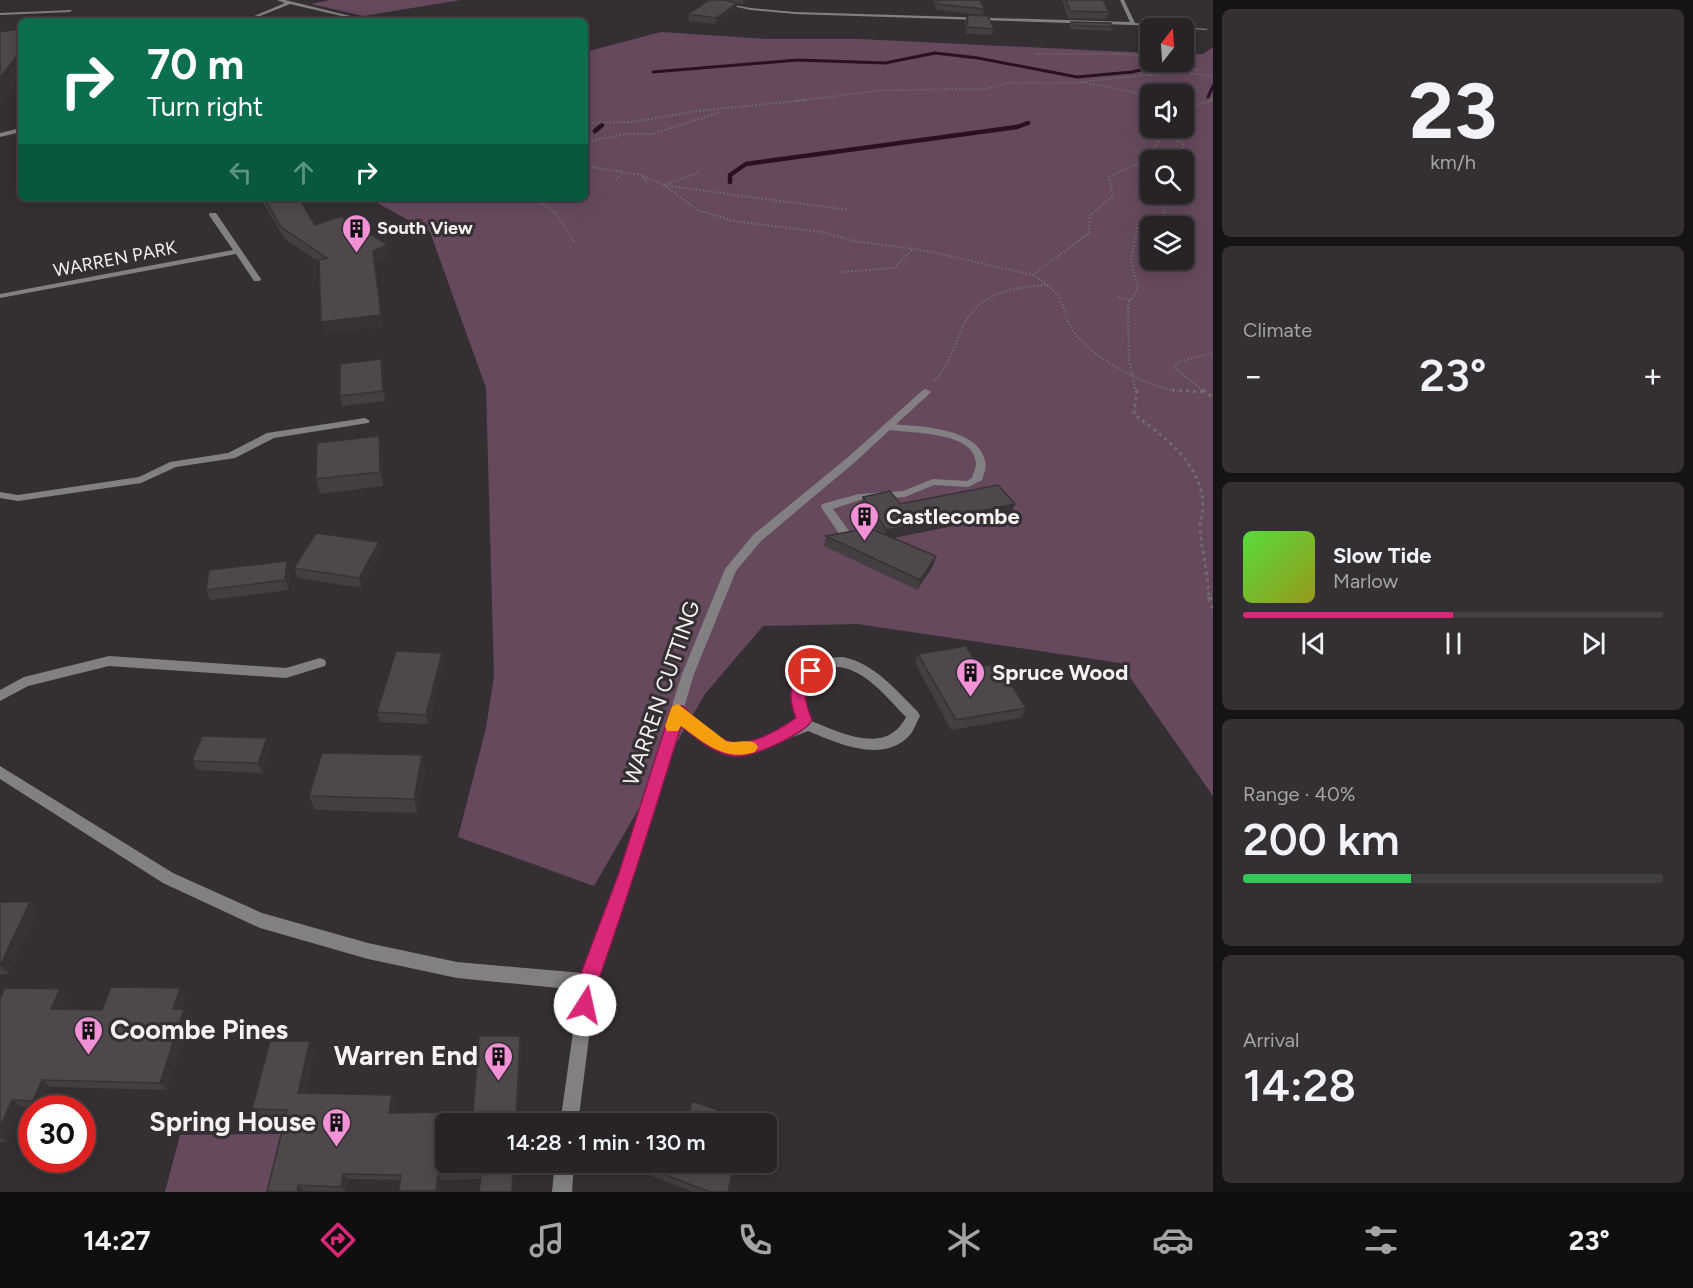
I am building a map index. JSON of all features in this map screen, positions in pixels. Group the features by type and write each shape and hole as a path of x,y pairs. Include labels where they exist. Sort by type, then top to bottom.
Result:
{"street":[{"path":"279,0 356,18"},
{"path":"706,0 752,9 836,15 1133,24 1206,29"},
{"path":"1122,0 1133,24"},
{"path":"251,18 288,3"},
{"path":"0,14 70,11"},
{"path":"0,135 18,131"},
{"path":"213,215 256,279"},
{"name":"WARREN PARK","path":"0,296 236,252"},
{"name":"WARREN CUTTING","path":"570,1113 588,981 627,873 688,674 731,569 757,538 889,427 926,392"},
{"path":"0,495 18,498 141,480 174,464 231,456 271,435 365,422"},
{"path":"846,535 826,507 859,497 905,494 933,482 968,484 977,480 982,470 982,459 974,448 953,435 934,430 889,427"},
{"path":"0,696 24,682 110,661 286,673 320,663"},
{"path":"678,711 696,729 721,745 734,750 752,747 808,725 859,745 877,745 893,741 903,734 910,726 913,716 855,665 828,663 811,671 801,680 798,690 799,706 805,720 789,731"},
{"path":"0,772 168,878 260,920 368,951 458,970 588,981"},
{"path":"562,1192 564,1173"}],"path":[{"path":"1035,54 1126,54 1140,56"},
{"path":"1080,83 1103,78 1184,73 1202,69"},
{"path":"1149,76 1153,72"},
{"path":"1184,73 1213,76"},
{"path":"588,123 632,122 697,111 735,109 886,90 984,89 1011,83 1080,83 1140,93"},
{"path":"1194,105 1213,100"},
{"path":"588,142 627,135 652,134 721,112"},
{"path":"1033,275 1083,240 1089,232 1090,215 1109,202 1113,195 1109,177 1145,160 1162,138"},
{"path":"1174,138 1183,144 1183,150"},
{"path":"588,167 618,169 664,185 735,197 849,210"},
{"path":"616,180 624,172"},
{"path":"664,185 700,172"},
{"path":"642,176 647,181 645,185"},
{"path":"664,185 697,210 734,221 809,230 854,241 912,249 1033,275 1050,287 1064,302 1072,330 1093,348 1133,374 1161,387 1187,393 1206,392"},
{"path":"538,201 555,212 575,243"},
{"path":"1166,204 1163,215 1137,228 1134,234 1131,260 1138,288 1128,305 1128,348 1137,387 1134,414 1174,444 1198,480 1203,507 1200,524 1208,572 1209,601 1213,608"},
{"path":"841,272 894,268 912,249"},
{"path":"926,392 954,355 969,314 978,303 1003,292 1029,287 1050,287"},
{"path":"1118,297 1131,301"},
{"path":"1213,353 1178,362 1174,368 1213,398"}],"shaded area":[{"path":"331,0 461,0 363,16 311,4"},
{"path":"661,32 766,39 859,39 1140,53 1140,72 1194,72 1194,54 1203,54 1213,47 1213,796 1120,663 857,624 763,626 705,694 594,886 458,837 486,728 494,676 486,388 430,232 373,201 588,201 588,51"},
{"path":"282,1134 269,1192 165,1192 180,1135"}],"building":[{"path":"709,0 737,3 716,18 689,14"},
{"path":"937,0 980,0 984,9 938,4"},
{"path":"1066,0 1103,0 1109,12 1070,11"},
{"path":"967,15 988,16 994,29 968,27"},
{"path":"1071,22 1111,23 1112,27 1073,25"},
{"path":"18,29 18,55 0,78 0,32"},
{"path":"266,201 301,201 315,225 341,216 388,245 373,251 381,315 321,322 319,260 327,258 281,227"},
{"path":"381,359 383,391 340,396 340,364"},
{"path":"379,436 380,472 316,479 317,443"},
{"path":"998,485 1015,504 887,530 863,497 890,491 900,504"},
{"path":"869,528 936,556 920,580 826,536"},
{"path":"316,533 379,542 359,578 294,568"},
{"path":"287,561 285,580 206,590 209,570"},
{"name":"Spruce Wood","path":"966,646 978,667 998,664 1026,708 956,720 918,654"},
{"path":"396,651 442,653 426,715 377,712"},
{"path":"202,736 267,738 258,763 192,761"},
{"path":"322,753 422,755 414,799 309,796"},
{"path":"0,902 30,902 0,966"},
{"name":"Coombe Pines","path":"111,987 180,988 173,1009 184,1009 160,1083 42,1080 36,1095 18,1095 18,1100 12,1100 0,1128 0,998 5,988 60,989 51,1009 102,1010"},
{"path":"479,1036 520,1036 516,1113 435,1113 435,1173 513,1173 512,1192 479,1192 481,1174 438,1174 436,1191 399,1191 401,1175 343,1174 341,1187 298,1185 297,1192 267,1192 287,1110 252,1109 270,1041 310,1041 298,1093 392,1095 389,1113 473,1112"},
{"path":"692,1101 718,1110 717,1113 689,1113"},
{"path":"660,1173 732,1173 728,1192 710,1192"}],"waterway":[{"path":"653,72 798,60 885,63 935,53 978,58 1077,77 1140,70"},
{"path":"1208,97 1213,86"},
{"path":"730,182 730,175 746,164 1017,127 1028,123"},
{"path":"595,131 602,125"}],"slow traffic":[{"path":"673,726 678,711 687,722 721,745 734,750 750,747"}],"place":[{"name":"South View","path":"356,254"},
{"name":"Castlecombe","path":"865,542"},
{"name":"Spruce Wood","path":"971,698"},
{"name":"Coombe Pines","path":"89,1056"},
{"name":"Warren End","path":"499,1082"},
{"name":"Spring House","path":"337,1148"}],"route":[{"path":"585,1005 588,981 627,873 678,711 687,722 721,745 734,750 752,747 789,731 805,720 799,706 798,690 801,680 811,671"}]}
